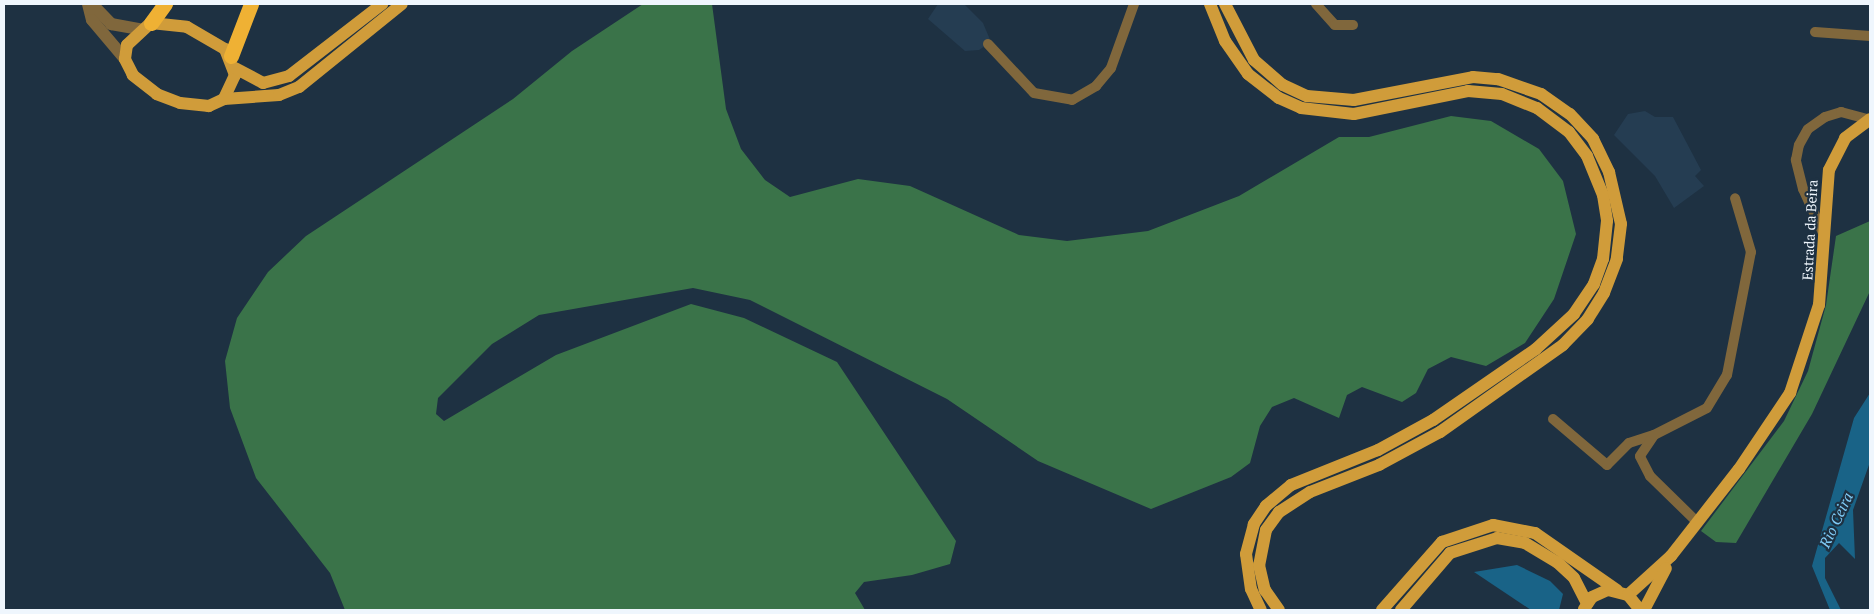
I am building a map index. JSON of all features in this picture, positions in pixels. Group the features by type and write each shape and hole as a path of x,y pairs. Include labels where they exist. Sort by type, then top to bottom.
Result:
{"highway":[{"path":"145,26 165,4"},
{"path":"233,62 251,4"}],"main road":[{"path":"382,4 289,76 263,83 233,62 216,42 175,24 145,26 127,45 125,59 149,89 191,105 209,106 224,99 278,95 298,87 402,4"},
{"path":"1210,4 1225,41 1248,74 1279,98 1302,108 1354,114 1468,91 1502,94 1537,108 1568,132 1587,156 1603,195 1607,220 1603,259 1594,284 1574,314 1536,349 1433,420 1378,450 1291,485 1266,506 1254,524 1246,554 1250,583 1261,610"},
{"path":"1225,4 1254,60 1283,85 1307,96 1354,100 1473,76 1498,79 1541,94 1570,114 1593,139 1610,172 1621,224 1617,259 1604,293 1588,319 1563,345 1440,432 1379,465 1310,492 1279,512 1266,530 1259,566 1265,590 1279,610"},
{"path":"224,99 233,87 233,62"},
{"name":"Estrada da Beira","path":"1644,610 1671,556 1768,430 1790,393 1819,305 1829,170 1846,138 1869,119"},
{"path":"1382,610 1442,542 1493,525 1535,533 1622,593 1640,610"},
{"path":"1401,610 1450,553 1497,538 1525,543 1557,562 1574,578 1585,607 1600,593 1622,593"},
{"name":"Estrada da Beira","path":"1622,593 1671,556"}],"street":[{"path":"90,4 111,24 145,26"},
{"path":"90,4 92,20 125,59"},
{"path":"988,44 1034,93 1072,100 1091,90 1111,68 1134,4"},
{"path":"1316,4 1335,25 1354,25"},
{"path":"1815,32 1870,36"},
{"path":"1823,233 1804,189 1796,160 1799,145 1808,129 1825,117 1841,112 1869,119"},
{"path":"1553,419 1607,465 1629,443 1654,435 1701,414 1727,375 1751,252 1735,198"},
{"path":"1654,435 1642,448 1643,465 1697,522"}],"shaded area":[{"path":"938,4 964,4 983,23 991,42 979,50 965,51 928,19"},
{"path":"1645,111 1655,117 1673,117 1701,170 1695,176 1704,186 1674,208 1655,176 1614,135 1628,114"}],"green space":[{"path":"643,4 712,4 726,109 741,149 765,180 790,197 858,179 910,186 1019,235 1067,241 1148,231 1239,196 1339,137 1369,137 1451,116 1491,121 1539,149 1563,181 1576,234 1554,299 1525,343 1486,366 1451,357 1428,369 1416,393 1402,402 1362,387 1347,395 1339,418 1294,398 1272,407 1260,426 1250,463 1231,477 1151,509 1038,461 947,399 750,300 693,288 539,315 492,344 438,398 436,414 444,421 556,355 691,304 744,318 837,362 956,541 950,564 912,575 864,582 855,593 865,610 345,610 330,573 256,478 230,408 225,361 237,318 268,272 306,236 513,99 572,51"},
{"path":"1870,221 1870,291 1812,414 1736,543 1716,542 1701,531 1784,421 1808,371 1826,305 1836,236"}],"water":[{"name":"Rio Ceira","path":"1870,393 1870,462 1853,510 1855,559 1839,543 1825,558 1825,578 1841,610 1830,610 1812,566 1854,418"},
{"path":"1517,565 1550,581 1563,594 1559,610 1531,610 1474,572"}]}
